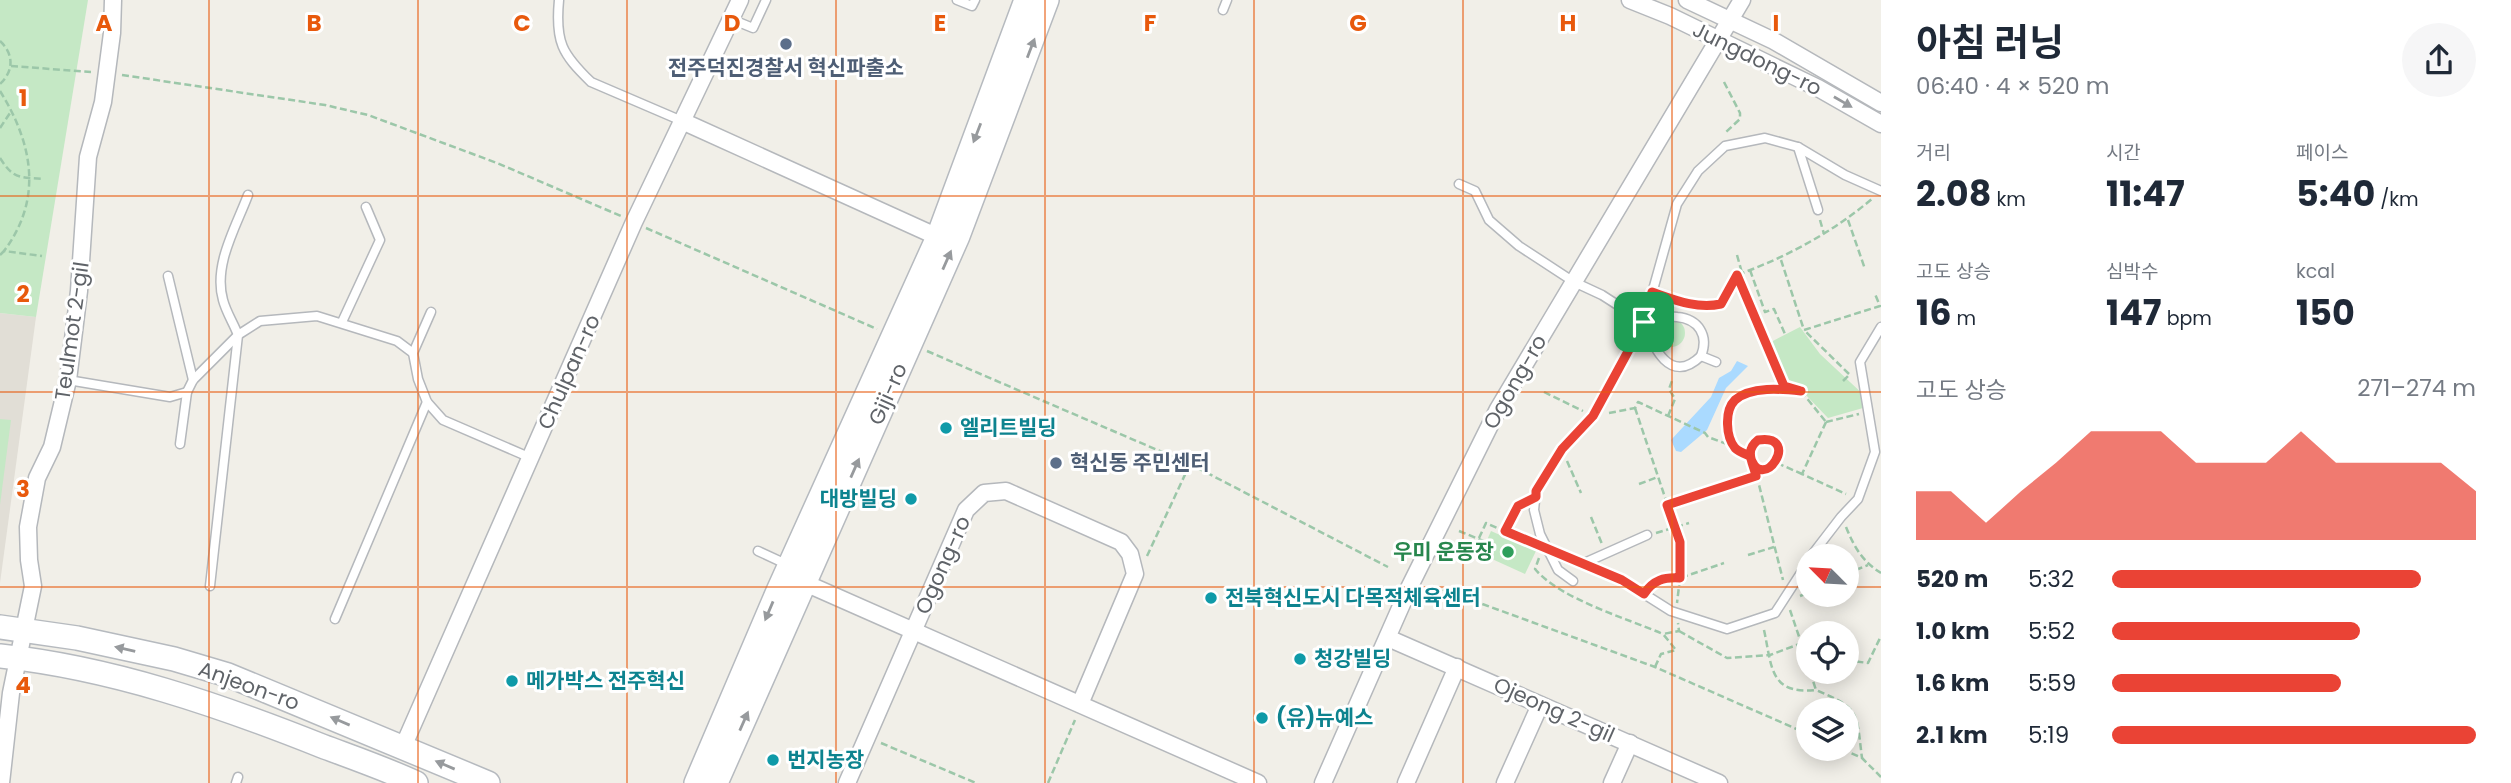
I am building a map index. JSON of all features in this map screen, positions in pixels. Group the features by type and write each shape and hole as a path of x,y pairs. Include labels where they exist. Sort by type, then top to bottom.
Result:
{"street":[{"name":"Teulmot 2-gil","path":"1,783 11,692 9,657 23,630 33,586 28,527 37,478 52,447 68,380 79,291 88,157 103,102 113,0"},
{"name":"Chulpan-ro","path":"403,747 634,222 740,0"},
{"name":"Giji-ro","path":"696,783 789,565 937,237 1027,0"},
{"name":"Giji-ro","path":"716,783 958,236 1048,0"},
{"name":"Jungdong-ro","path":"1630,0 1670,16 1818,88 1881,124"},
{"name":"Jungdong-ro","path":"1687,0 1774,41 1881,103"},
{"name":"Ogong-ro","path":"1323,783 1409,589 1498,409 1742,0"},
{"path":"682,121 937,237"},
{"name":"Ogong-ro","path":"847,783 966,510 984,493 1006,491 1121,542 1130,554 1135,575 1078,712"},
{"name":"Ogong-ro","path":"789,565 804,583 914,630 1078,712 1258,783"},
{"name":"Anjeon-ro","path":"0,627 114,646 228,675 488,783"},
{"name":"Ojeong 2-gil","path":"1388,638 1719,783"},
{"name":"Anjeon-ro","path":"9,657 186,695 270,724 390,777 416,783"},
{"path":"1406,783 1457,667"},
{"path":"1505,783 1540,705"},
{"path":"1612,783 1630,743"}],"lane":[{"path":"559,0 559,39 566,57 580,72 591,82 682,121"},
{"path":"731,19 753,28 766,0"},
{"path":"957,0 972,6 975,0"},
{"path":"1223,10 1227,0"},
{"path":"1573,580 1558,570 1540,534 1534,510 1536,491 1562,449 1593,416 1644,322 1677,204 1698,171 1725,146 1765,138 1798,147 1844,175 1881,191"},
{"path":"1798,147 1818,210"},
{"path":"1460,184 1475,191 1489,220 1500,232 1574,282 1602,295 1644,322 1650,340 1669,365 1693,363 1700,356 1705,344 1703,333 1696,324 1679,317 1644,322"},
{"path":"210,586 238,335 223,302 220,282 222,260 248,195"},
{"path":"342,322 380,240 366,207"},
{"path":"168,276 193,380"},
{"path":"431,312 413,353 418,379 427,402 443,420 531,458"},
{"path":"180,444 187,392 193,380 238,335 260,321 317,316 397,341 413,353"},
{"path":"1820,544 1858,499 1878,452 1860,362 1881,327"},
{"path":"1700,356 1716,362"},
{"path":"68,380 170,397 187,392"},
{"path":"335,619 427,402"},
{"path":"1582,564 1647,536"},
{"path":"758,551 789,565"},
{"path":"1548,551 1622,580 1676,613 1727,629 1775,613 1796,582"}],"path":[{"path":"0,41 10,54 11,66 8,76 0,85"},
{"path":"11,66 107,73 325,105 368,115 497,163 879,330"},
{"path":"1724,82 1740,113 1740,120 1728,129 1723,138 1725,146"},
{"path":"0,91 23,143 29,178 25,216 16,235 0,254"},
{"path":"0,128 11,112"},
{"path":"0,158 11,174 44,179"},
{"path":"1652,292 1691,305 1721,304 1737,275 1780,258 1848,220 1881,191"},
{"path":"1848,220 1864,269"},
{"path":"4,251 42,256"},
{"path":"1737,255 1742,273"},
{"path":"1780,258 1804,330 1864,388"},
{"path":"1750,270 1765,312 1774,309 1785,334"},
{"path":"1737,275 1784,386 1801,391 1826,422"},
{"path":"1804,330 1880,308 1875,294"},
{"path":"924,350 1189,464 1388,567"},
{"path":"1668,416 1675,400 1669,389 1678,366"},
{"path":"1843,382 1850,374"},
{"path":"1735,447 1729,433 1728,420 1730,409 1736,400 1768,390 1801,391"},
{"path":"1544,392 1593,416 1635,408"},
{"path":"1679,631 1676,613 1680,542 1635,408 1638,402 1750,456 1796,625"},
{"path":"1802,474 1826,422 1846,415 1864,413 1868,409"},
{"path":"1750,456 1755,443 1768,440 1778,449 1776,462 1768,468 1754,465"},
{"path":"1562,449 1581,493"},
{"path":"1776,462 1858,499"},
{"path":"1147,556 1189,464"},
{"path":"1667,505 1756,476"},
{"path":"1639,484 1658,477"},
{"path":"1505,531 1518,506 1536,497"},
{"path":"1591,517 1606,554"},
{"path":"1841,517 1853,543 1868,565 1881,573"},
{"path":"1479,538 1486,523 1542,548 1535,569 1544,580 1564,592 1663,634 1676,650 1661,654 1655,667"},
{"path":"1647,536 1689,523"},
{"path":"1459,531 1486,542"},
{"path":"1748,555 1774,547"},
{"path":"1644,594 1653,582 1670,577 1680,578 1724,564"},
{"path":"1859,569 1868,565"},
{"path":"1433,586 1655,667 1796,729"},
{"path":"1763,617 1771,664 1779,682 1796,692 1816,690 1842,701 1857,717 1862,758"},
{"path":"1663,634 1679,631 1727,658 1770,655 1796,645"},
{"path":"1859,662 1868,663 1881,636"},
{"path":"1814,684 1816,690"},
{"path":"1048,783 1078,712"},
{"path":"878,741 976,783"},
{"path":"1859,757 1881,777"}],"shaded area":[{"path":"0,313 36,317 0,583"}],"green space":[{"path":"0,0 88,0 36,317 0,313"},
{"path":"1671,319 1681,323 1685,333 1681,343 1671,347 1661,343 1657,333 1661,323"},
{"path":"1800,327 1820,354 1866,397 1863,408 1828,418 1804,393 1786,384 1769,343"},
{"path":"0,419 11,420 0,505"},
{"name":"우미 운동장","path":"1491,531 1536,551 1525,574 1481,554"}],"water":[{"path":"1737,361 1748,366 1726,388 1707,430 1681,452 1676,451 1671,440 1711,397 1719,378 1731,371"}],"place":[{"name":"전주덕진경찰서 혁신파출소","path":"786,44"},
{"name":"엘리트빌딩","path":"946,428"},
{"name":"혁신동 주민센터","path":"1056,463"},
{"name":"대방빌딩","path":"911,499"},
{"name":"우미 운동장","path":"1508,552"},
{"name":"전북혁신도시 다목적체육센터","path":"1211,598"},
{"name":"청강빌딩","path":"1300,659"},
{"name":"메가박스 전주혁신","path":"512,681"},
{"name":"(유)뉴예스","path":"1262,718"},
{"name":"번지농장","path":"773,760"}],"route":[{"path":"1644,322 1593,416 1562,449 1536,491 1536,497 1518,506 1505,531 1622,580 1644,594 1653,582 1670,577 1680,578 1680,542 1667,505 1756,476 1750,456 1750,451 1758,440 1768,440 1776,445 1778,458 1773,466 1758,468 1750,456 1735,447 1729,433 1728,420 1730,409 1736,400 1768,390 1801,391 1784,386 1737,275 1721,304 1691,305 1652,292 1644,322"}]}
